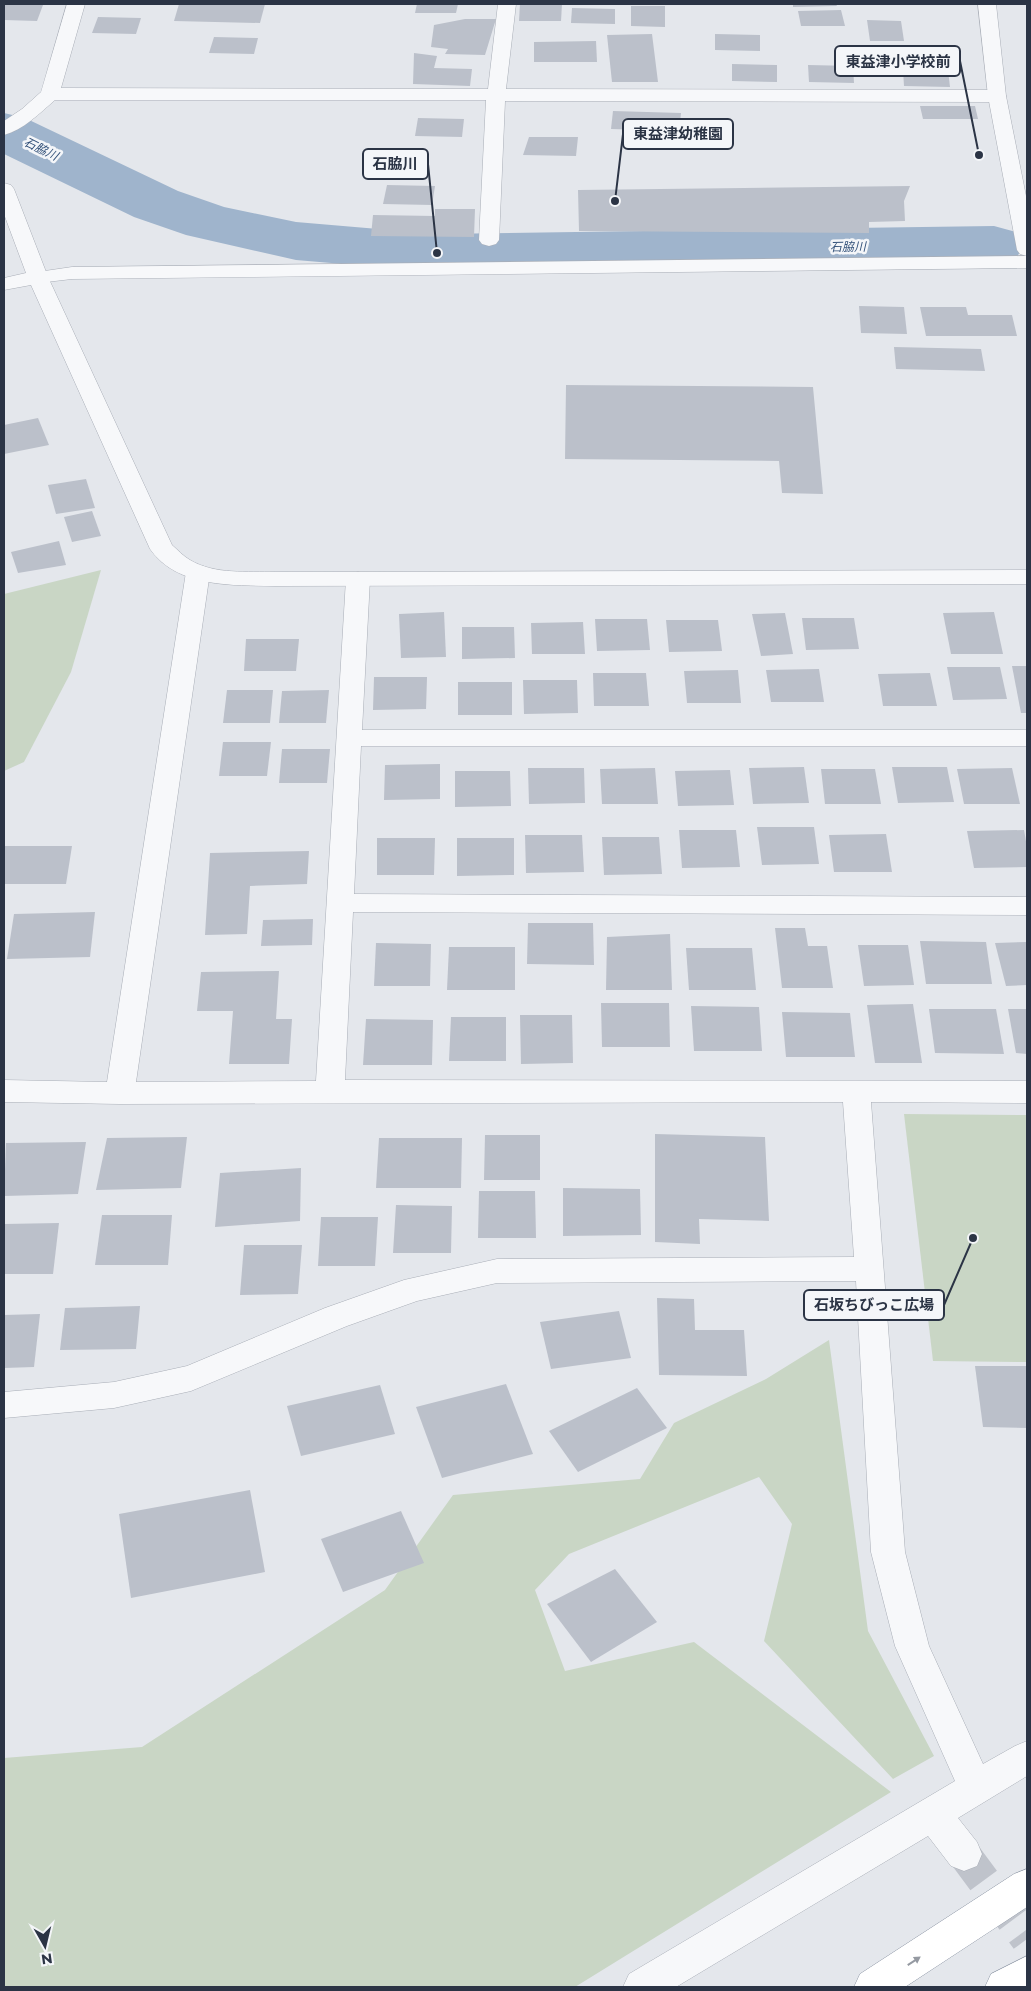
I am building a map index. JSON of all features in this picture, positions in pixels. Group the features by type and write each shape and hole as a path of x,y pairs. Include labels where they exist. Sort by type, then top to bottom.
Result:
{"highway":[{"path":"873,1987 1027,1886"},
{"path":"1004,1987 1027,1974"}],"street":[{"path":"4,129 29,113 50,94 76,4"},
{"path":"489,240 496,96 507,4"},
{"path":"988,4 998,96 1027,250"},
{"path":"50,94 998,96"},
{"path":"4,189 38,277 162,549 182,566 210,576 266,579 1027,577"},
{"path":"4,284 72,273 1027,262"},
{"path":"120,1093 198,572"},
{"path":"330,1090 358,579"},
{"path":"350,738 1027,738"},
{"path":"340,903 1027,906"},
{"path":"4,1091 120,1093 330,1090 1027,1092"},
{"path":"856,1092 870,1269 888,1552 912,1646 975,1786"},
{"path":"4,1405 114,1395 191,1378 354,1310 415,1289 497,1271 870,1269"},
{"path":"642,1987 975,1786 1027,1757"},
{"path":"932,1813 964,1854"}],"green space":[{"path":"101,570 71,672 24,762 4,771 4,594"},
{"path":"904,1114 1027,1115 1027,1362 933,1361"},
{"path":"829,1340 868,1631 934,1756 893,1779 764,1641 792,1524 759,1477 569,1554 535,1590 565,1671 694,1642 891,1792 575,1987 4,1987 4,1758 142,1747 385,1590 453,1495 640,1479 674,1423 766,1379"}],"water":[{"path":"4,117 42,137 36,156 23,153 4,142"}],"building":[{"path":"4,4 43,5 37,21 4,20"},
{"path":"179,4 265,4 260,23 174,21"},
{"path":"417,4 458,4 456,13 415,13"},
{"path":"520,4 562,4 561,21 519,21"},
{"path":"793,4 836,4 837,6 793,7"},
{"path":"631,6 665,6 665,27 631,26"},
{"path":"572,8 615,9 615,24 571,23"},
{"path":"841,10 845,26 801,26 798,11"},
{"path":"98,17 141,18 136,34 92,33"},
{"path":"465,19 496,19 485,55 445,54 448,49 431,47 434,25"},
{"path":"867,20 901,21 904,41 870,41"},
{"path":"652,34 658,82 612,82 607,35"},
{"path":"715,34 760,35 760,51 715,50"},
{"path":"214,37 258,38 254,54 209,53"},
{"path":"596,41 597,62 534,62 534,42"},
{"path":"414,53 437,56 434,68 472,69 470,86 413,84"},
{"path":"732,64 777,65 777,82 732,81"},
{"path":"808,65 853,66 854,83 809,82"},
{"path":"903,69 948,70 950,87 904,86"},
{"path":"920,106 975,106 978,119 923,119"},
{"path":"613,111 681,113 679,131 611,129"},
{"path":"418,118 464,119 462,137 415,136"},
{"path":"529,137 578,137 576,156 523,155"},
{"path":"387,185 435,186 432,205 383,204"},
{"path":"910,186 904,201 905,221 869,222 869,233 579,231 578,190"},
{"path":"435,209 475,209 474,237 371,236 373,215 435,216"},
{"path":"859,306 904,307 907,334 861,333"},
{"path":"920,307 966,307 968,315 1012,315 1017,336 926,336"},
{"path":"894,347 981,349 985,371 896,369"},
{"path":"566,385 813,387 823,494 782,493 779,461 565,459"},
{"path":"38,418 49,445 4,454 4,425"},
{"path":"86,479 95,508 56,514 48,485"},
{"path":"92,511 101,536 72,542 64,517"},
{"path":"59,541 66,565 18,573 11,552"},
{"path":"444,612 446,657 401,658 399,614"},
{"path":"994,612 1003,654 951,654 943,613"},
{"path":"785,613 793,654 761,656 752,614"},
{"path":"802,618 854,618 859,649 806,650"},
{"path":"595,619 647,619 650,650 597,651"},
{"path":"666,620 718,620 722,651 669,652"},
{"path":"583,622 585,654 532,654 531,623"},
{"path":"462,627 514,627 515,658 462,659"},
{"path":"246,639 299,639 296,671 244,671"},
{"path":"1012,666 1027,666 1027,713 1021,713"},
{"path":"947,667 1000,667 1007,699 953,700"},
{"path":"819,669 824,702 771,702 766,670"},
{"path":"738,670 741,703 687,703 684,671"},
{"path":"593,673 646,673 649,706 594,706"},
{"path":"930,673 937,706 883,706 878,674"},
{"path":"374,677 427,677 426,709 373,710"},
{"path":"523,680 577,680 578,713 524,714"},
{"path":"458,682 512,682 512,715 458,715"},
{"path":"227,690 273,690 270,723 223,723"},
{"path":"329,690 326,723 279,723 282,691"},
{"path":"223,742 271,742 267,776 219,776"},
{"path":"282,749 330,749 327,783 279,783"},
{"path":"440,764 440,799 384,800 385,765"},
{"path":"804,767 809,803 753,804 749,768"},
{"path":"892,767 947,767 954,802 898,803"},
{"path":"528,768 584,768 585,803 529,804"},
{"path":"655,768 658,804 602,804 600,769"},
{"path":"1012,768 1020,804 964,804 957,769"},
{"path":"821,769 875,769 881,804 825,804"},
{"path":"730,770 734,805 678,806 675,771"},
{"path":"455,771 510,771 511,806 455,807"},
{"path":"757,827 814,827 819,864 762,865"},
{"path":"679,830 736,830 740,867 682,868"},
{"path":"1024,830 1027,847 1027,867 974,868 967,831"},
{"path":"886,834 892,872 834,872 829,835"},
{"path":"525,835 582,835 584,872 526,873"},
{"path":"602,837 659,837 662,874 604,875"},
{"path":"377,838 435,838 434,875 377,875"},
{"path":"457,838 514,838 514,875 457,876"},
{"path":"4,846 72,846 66,884 4,884"},
{"path":"309,851 307,884 250,886 247,934 205,935 210,853"},
{"path":"95,912 90,957 7,959 14,914"},
{"path":"313,919 312,945 261,946 263,920"},
{"path":"528,923 593,923 594,965 527,964"},
{"path":"775,928 805,928 808,946 827,946 833,988 782,988"},
{"path":"670,934 672,990 606,990 607,937"},
{"path":"920,941 986,942 992,984 926,984"},
{"path":"1027,942 1027,985 1006,986 995,943"},
{"path":"376,943 431,944 430,986 374,986"},
{"path":"858,945 908,945 914,985 864,986"},
{"path":"449,947 515,947 515,990 447,990"},
{"path":"686,948 752,948 756,990 689,990"},
{"path":"279,971 276,1019 292,1019 289,1064 229,1064 233,1011 197,1011 201,972"},
{"path":"601,1003 669,1003 670,1047 602,1047"},
{"path":"913,1004 922,1063 875,1063 867,1005"},
{"path":"691,1006 759,1007 762,1051 694,1051"},
{"path":"929,1009 996,1009 1004,1054 935,1053"},
{"path":"1008,1009 1027,1009 1027,1054 1016,1053"},
{"path":"782,1012 850,1013 855,1057 786,1057"},
{"path":"520,1015 572,1015 573,1063 521,1064"},
{"path":"451,1017 506,1017 506,1061 449,1061"},
{"path":"366,1019 433,1020 432,1065 363,1065"},
{"path":"655,1134 765,1137 769,1221 699,1219 700,1244 655,1242"},
{"path":"485,1135 540,1135 540,1180 484,1180"},
{"path":"187,1137 181,1188 96,1190 107,1138"},
{"path":"379,1138 462,1138 461,1188 376,1188"},
{"path":"86,1142 78,1194 4,1196 6,1143"},
{"path":"301,1168 300,1221 215,1227 220,1173"},
{"path":"563,1188 640,1189 641,1235 563,1236"},
{"path":"479,1191 535,1191 536,1238 478,1238"},
{"path":"396,1205 452,1206 451,1253 393,1253"},
{"path":"102,1215 172,1215 168,1265 95,1265"},
{"path":"321,1217 378,1217 375,1266 318,1266"},
{"path":"59,1223 53,1274 4,1274 4,1224"},
{"path":"244,1245 302,1245 298,1294 240,1295"},
{"path":"657,1298 694,1299 695,1330 744,1330 747,1376 659,1375"},
{"path":"140,1306 136,1349 60,1350 65,1308"},
{"path":"619,1311 631,1358 551,1369 540,1322"},
{"path":"40,1314 34,1367 4,1368 4,1315"},
{"path":"975,1366 1027,1366 1027,1428 983,1427"},
{"path":"506,1384 533,1454 442,1478 416,1407"},
{"path":"380,1385 395,1434 301,1456 287,1406"},
{"path":"637,1388 667,1428 578,1472 549,1431"},
{"path":"250,1490 265,1572 131,1598 119,1514"},
{"path":"401,1511 424,1563 343,1592 321,1539"},
{"path":"615,1569 657,1622 591,1662 547,1604"}],"waterway":[{"name":"石脇川","path":"4,131 156,204 208,222 296,241 437,253 994,245"}],"tunnel":[{"path":"964,1854 1027,1939"}],"place":[{"name":"東益津小学校前","path":"979,155"},
{"name":"東益津幼稚園","path":"615,201"},
{"name":"石脇川","path":"437,253"},
{"name":"石坂ちびっこ広場","path":"973,1238"}]}
